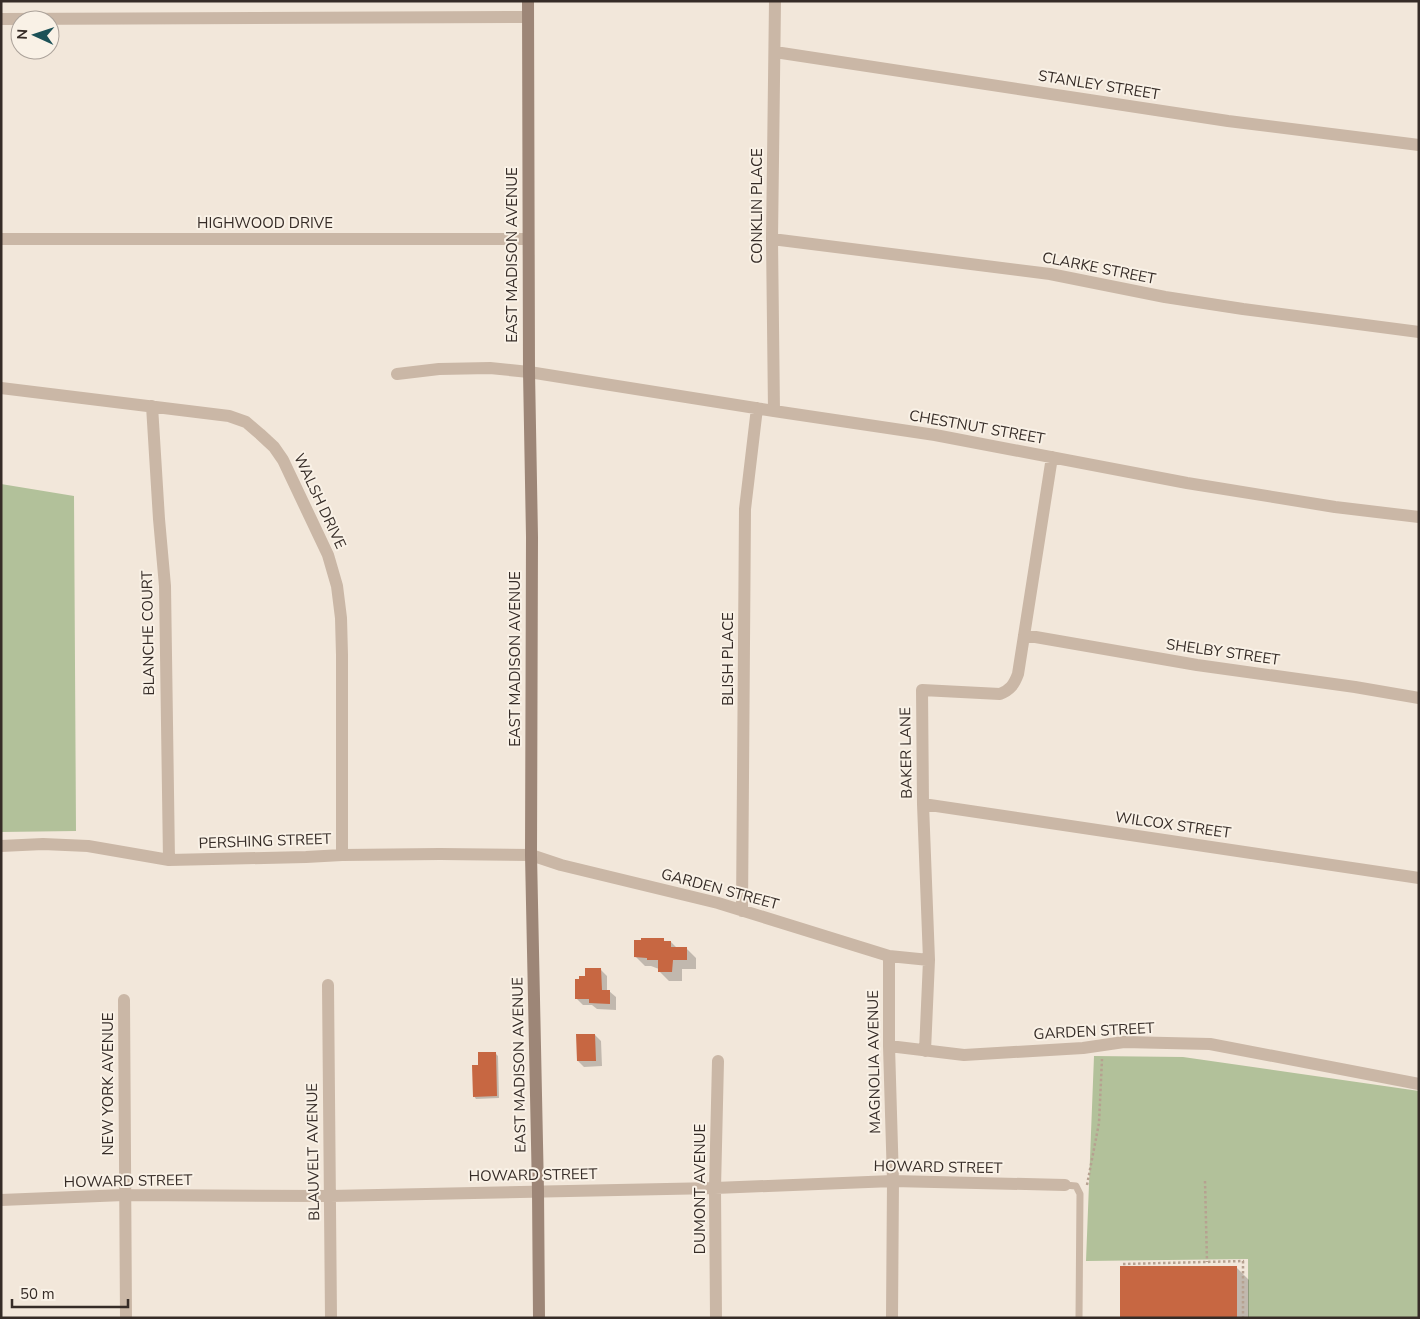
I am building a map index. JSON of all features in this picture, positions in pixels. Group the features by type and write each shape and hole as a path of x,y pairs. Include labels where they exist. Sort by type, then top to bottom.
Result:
{"main road":[{"name":"EAST MADISON AVENUE","path":"528,1 528,238 532,537 531,855 539,1318"}],"street":[{"name":"CONKLIN PLACE","path":"774,411 772,239 775,1"},
{"path":"1,19 528,17"},
{"name":"STANLEY STREET","path":"775,52 1228,120 1419,145"},
{"name":"HIGHWOOD DRIVE","path":"1,239 528,238"},
{"name":"CLARKE STREET","path":"772,239 1050,274 1165,297 1419,332"},
{"name":"CHESTNUT STREET","path":"397,374 439,368 490,368 529,372 935,435 1187,483 1334,507 1419,518"},
{"name":"WALSH DRIVE","path":"1,388 229,416 246,422 274,447 283,460 328,555 337,586 341,618 342,855"},
{"name":"BLANCHE COURT","path":"152,406 165,586 168,860"},
{"name":"BLISH PLACE","path":"742,911 745,509 757,408"},
{"name":"BAKER LANE","path":"925,1051 929,960 923,804 922,690 1000,694 1008,691 1015,683 1018,674 1052,457"},
{"name":"SHELBY STREET","path":"1024,635 1197,665 1419,698"},
{"name":"WILCOX STREET","path":"923,804 1419,878"},
{"name":"PERSHING STREET","path":"1,846 43,844 88,846 168,860 342,855 531,855"},
{"name":"GARDEN STREET","path":"531,855 561,865 718,903 889,956 929,960"},
{"name":"MAGNOLIA AVENUE","path":"889,956 892,1318"},
{"name":"BLAUVELT AVENUE","path":"328,985 331,1318"},
{"name":"NEW YORK AVENUE","path":"124,1000 126,1318"},
{"name":"GARDEN STREET","path":"889,1046 964,1055 1124,1042 1210,1044 1419,1084"},
{"name":"DUMONT AVENUE","path":"716,1318 715,1188 718,1061"},
{"name":"HOWARD STREET","path":"1,1200 124,1195 330,1196 715,1188 892,1181 1065,1185"}],"lane":[{"path":"1065,1185 1076,1186 1080,1194 1079,1318"}],"path":[{"path":"1080,1194 1086,1191 1099,1122 1103,1045"},
{"path":"1205,1181 1207,1262"},
{"path":"1123,1264 1243,1261 1243,1318"}],"green space":[{"path":"1,484 74,496 76,831 1,832"},
{"path":"1094,1056 1183,1057 1419,1091 1419,1318 1248,1318 1248,1259 1086,1261"}],"building":[{"path":"641,938 664,938 664,941 671,941 671,947 687,947 687,960 673,960 672,972 658,972 658,960 634,957 634,940 641,940"},
{"path":"585,968 601,968 602,990 610,990 610,1004 589,1003 589,999 575,999 575,979 579,979 579,976 585,976"},
{"path":"576,1034 595,1034 596,1061 577,1061"},
{"path":"478,1052 496,1052 497,1096 473,1097 472,1065 478,1065"},
{"path":"1120,1266 1237,1266 1237,1318 1120,1318"}]}
